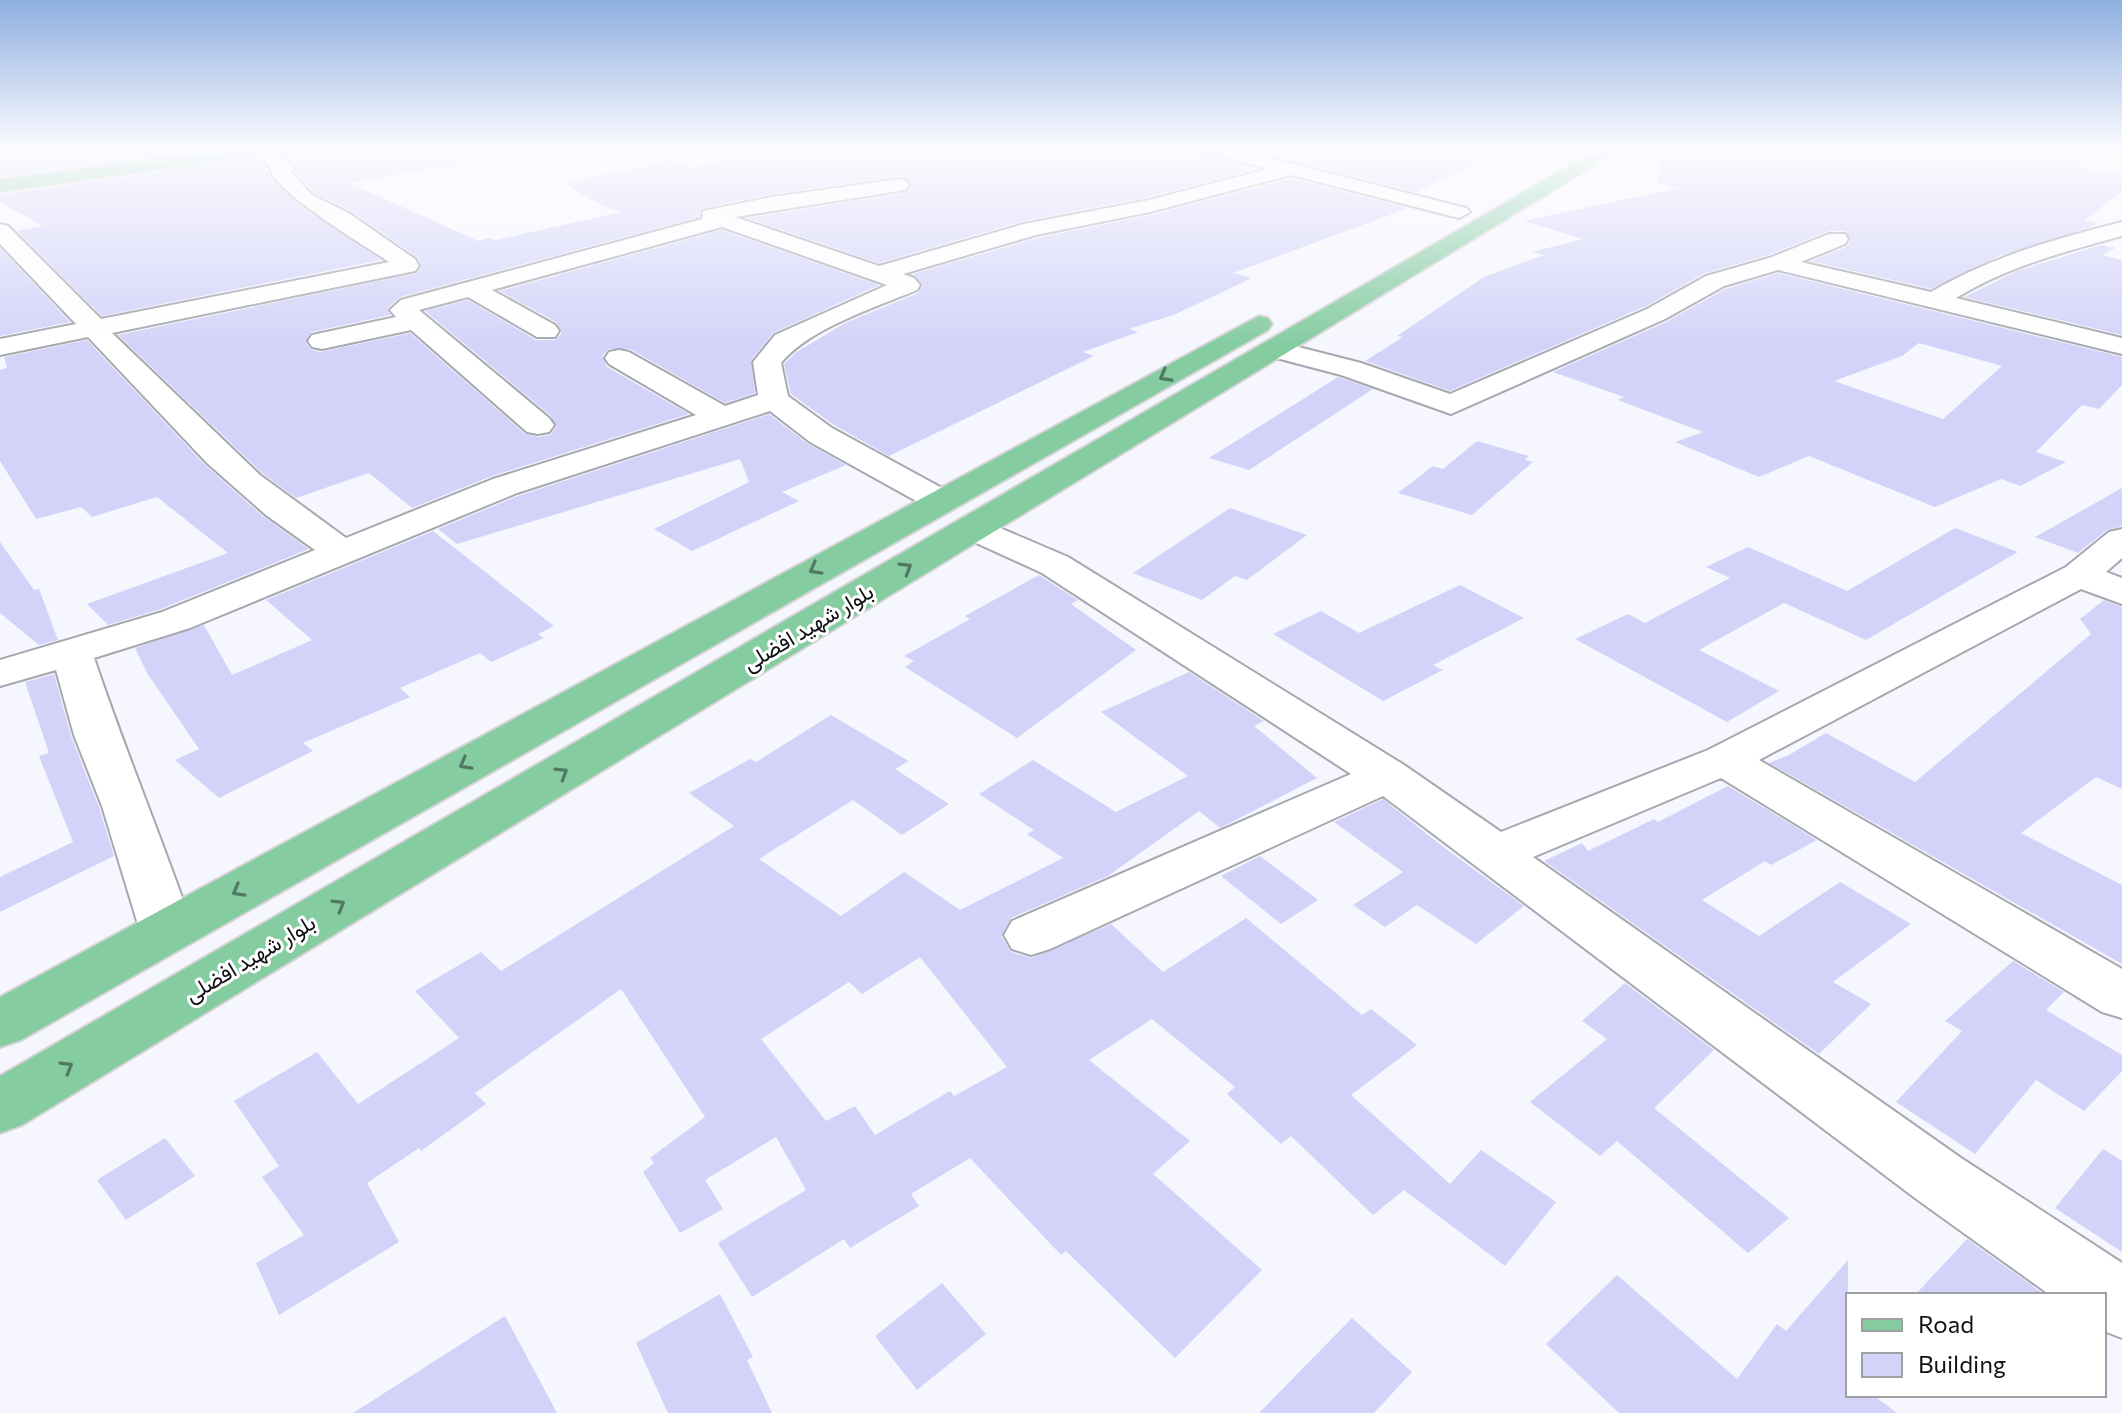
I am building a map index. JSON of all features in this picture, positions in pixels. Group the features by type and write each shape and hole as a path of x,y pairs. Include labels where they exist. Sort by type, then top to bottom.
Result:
{"main road":[{"name":"بلوار شهید افضلی","path":"0,1107 957,514 1214,350 1457,213"},
{"name":"بلوار شهید افضلی","path":"0,1024 167,931 957,514 1266,355 1504,213"},
{"path":"1214,350 1266,355"}],"street":[{"path":"0,347 407,266 331,213"},
{"path":"725,213 711,216 908,285 856,306 785,341 767,362 774,400 821,435 957,514 1055,565 1387,776 1887,1141 2122,1304"},
{"path":"877,274 1032,229 1114,213"},
{"path":"538,425 404,308 719,221"},
{"path":"1936,300 1979,274 2033,253 2122,229"},
{"path":"0,231 106,343 271,503 344,552"},
{"path":"1266,355 1351,369 1451,405 1656,314 1715,281 1777,263 1837,239"},
{"path":"1777,263 2122,346"},
{"path":"470,288 546,331"},
{"path":"322,341 416,321"},
{"path":"619,358 722,417"},
{"path":"0,673 176,620 505,486 774,400"},
{"path":"1496,853 1724,760 2079,575 2122,540"},
{"path":"2079,575 2122,592"},
{"path":"72,653 97,735 126,806 167,931"},
{"path":"1724,760 2122,996"},
{"path":"1031,935 1387,776"}],"building":[{"path":"20,213 311,213 381,260 102,316 17,231 43,226"},
{"path":"354,213 416,213 478,241 618,213 700,213 699,217 400,297 388,308 390,315 311,332 306,343 311,350 321,352 410,333 525,434 539,437 550,435 556,427 551,416 425,311 468,300 536,340 555,340 562,333 556,322 500,291 722,230 879,285 773,333 751,360 755,393 725,403 630,349 608,349 602,356 607,367 689,414 492,476 412,508 369,473 296,498 262,473 118,335 417,273 422,266 417,257"},
{"path":"779,213 1065,213 1023,221 879,263 747,218"},
{"path":"1395,213 1233,273 1252,278 1176,314 1129,329 1138,332 1083,352 1094,356 889,456 834,425 791,394 784,364 795,353 845,323 918,293 923,285 913,274 1037,238 1151,215"},
{"path":"1562,213 2094,213 2084,220 2099,223 1999,256 1931,289 1811,261 1846,247 1851,241 1845,231 1829,231 1768,255 1705,273 1646,306 1450,391 1365,361 1484,277 1544,255 1532,252 1583,239 1524,221"},
{"path":"2101,245 2115,248 2102,255 2122,260 2122,335 1964,297 2017,271"},
{"path":"0,248 70,322 0,336"},
{"path":"1778,273 2122,357 2122,385 2099,409 2082,405 2036,452 2066,462 2020,486 2001,479 1935,507 1809,456 1759,477 1675,442 1703,432 1618,400 1624,397 1553,372 1666,322 1725,289","holes":["1919,343 2002,366 1943,419 1834,381 1902,356"]},
{"path":"87,340 205,465 264,517 309,549 161,609 108,625 87,604 228,553 157,497 92,517 81,507 36,519 0,461 0,370 7,368 4,357"},
{"path":"1338,377 1373,389 1249,470 1209,458"},
{"path":"769,414 808,444 846,465 782,492 799,501 692,551 654,529 749,482 740,459 457,544 438,529 518,496"},
{"path":"1477,441 1529,456 1525,460 1533,462 1472,515 1398,493 1433,466 1443,469"},
{"path":"2122,488 2122,526 2107,530 2078,553 2035,537"},
{"path":"1230,508 1307,535 1247,580 1235,576 1202,600 1133,573"},
{"path":"1955,528 2018,552 1866,640 1784,603 1699,650 1779,691 1727,722 1575,639 1628,614 1645,623 1730,578 1706,567 1748,547 1847,591"},
{"path":"433,531 554,626 538,634 544,638 491,662 480,653 400,688 410,697 303,743 313,751 219,798 175,760 199,749 147,673 135,648 204,625 232,675 312,640 266,600"},
{"path":"0,542 34,590 39,589 58,640 39,645 0,613"},
{"path":"1039,575 1078,600 1071,604 1136,650 1017,738 905,667 914,661 904,656 970,619 965,616"},
{"path":"1460,585 1524,618 1433,665 1443,670 1383,701 1273,634 1321,611 1359,633"},
{"path":"2104,600 2122,607 2122,789 2096,777 2021,833 2122,885 2122,964 1769,763 1826,733 1915,782 2091,634 2080,619"},
{"path":"1189,672 1264,721 1254,726 1317,778 1220,828 1199,811 1108,876 1011,918 1001,936 1011,952 1032,958 1111,924 1163,972 1246,918 1362,1015 1371,1009 1417,1045 1351,1095 1450,1184 1481,1150 1556,1202 1505,1266 1404,1190 1373,1215 1291,1136 1281,1144 1227,1094 1235,1087 1152,1019 1089,1060 1190,1141 1153,1174 1262,1270 1175,1358 1066,1251 1061,1255 970,1158 911,1194 919,1206 850,1248 844,1239 752,1297 718,1243 806,1190 776,1137 705,1180 723,1209 680,1233 643,1172 654,1163 650,1158 705,1117 621,989 475,1093 486,1104 421,1151 419,1148 367,1183 399,1242 279,1315 256,1263 304,1235 262,1177 279,1166 234,1101 317,1052 358,1104 459,1038 415,991 481,952 501,971 734,826 689,793 750,759 756,762 831,715 909,761 895,769 949,804 902,835 853,800 759,859 841,916 904,872 960,910 1063,858 1027,834 1034,830 979,794 1033,760 1116,812 1188,776 1101,712","holes":["920,957 1007,1067 954,1096 950,1091 875,1135 855,1106 826,1121 761,1039 849,982 862,994"]},
{"path":"54,674 71,736 99,807 114,856 0,912 0,877 73,842 39,756 49,753 25,682"},
{"path":"1728,786 1817,840 1771,865 1765,861 1702,900 1759,936 1840,882 1911,924 1833,982 1871,1004 1819,1054 1544,861 1582,843 1588,851 1654,819 1658,822"},
{"path":"1383,799 1524,906 1476,944 1417,905 1385,927 1353,905 1403,872 1334,822"},
{"path":"1260,856 1318,900 1281,924 1221,876"},
{"path":"2013,961 2064,992 2046,1010 2122,1055 2122,1071 2084,1111 2036,1080 1975,1154 1896,1102 1962,1031 1945,1021"},
{"path":"1625,983 1714,1050 1654,1108 1789,1218 1748,1253 1617,1141 1600,1156 1530,1102 1607,1039 1582,1021"},
{"path":"165,1138 195,1176 126,1220 97,1180"},
{"path":"2103,1149 2122,1161 2122,1252 2055,1208"},
{"path":"1967,1239 2042,1293 1917,1293"},
{"path":"1848,1260 1846,1397 1876,1397 1897,1413 1619,1413 1546,1344 1617,1275 1737,1379 1777,1324 1786,1331"},
{"path":"942,1283 986,1334 917,1390 875,1336"},
{"path":"720,1294 753,1357 747,1360 772,1413 668,1413 636,1343"},
{"path":"505,1316 557,1413 353,1413"},
{"path":"1352,1318 1412,1372 1374,1413 1259,1413"}]}
